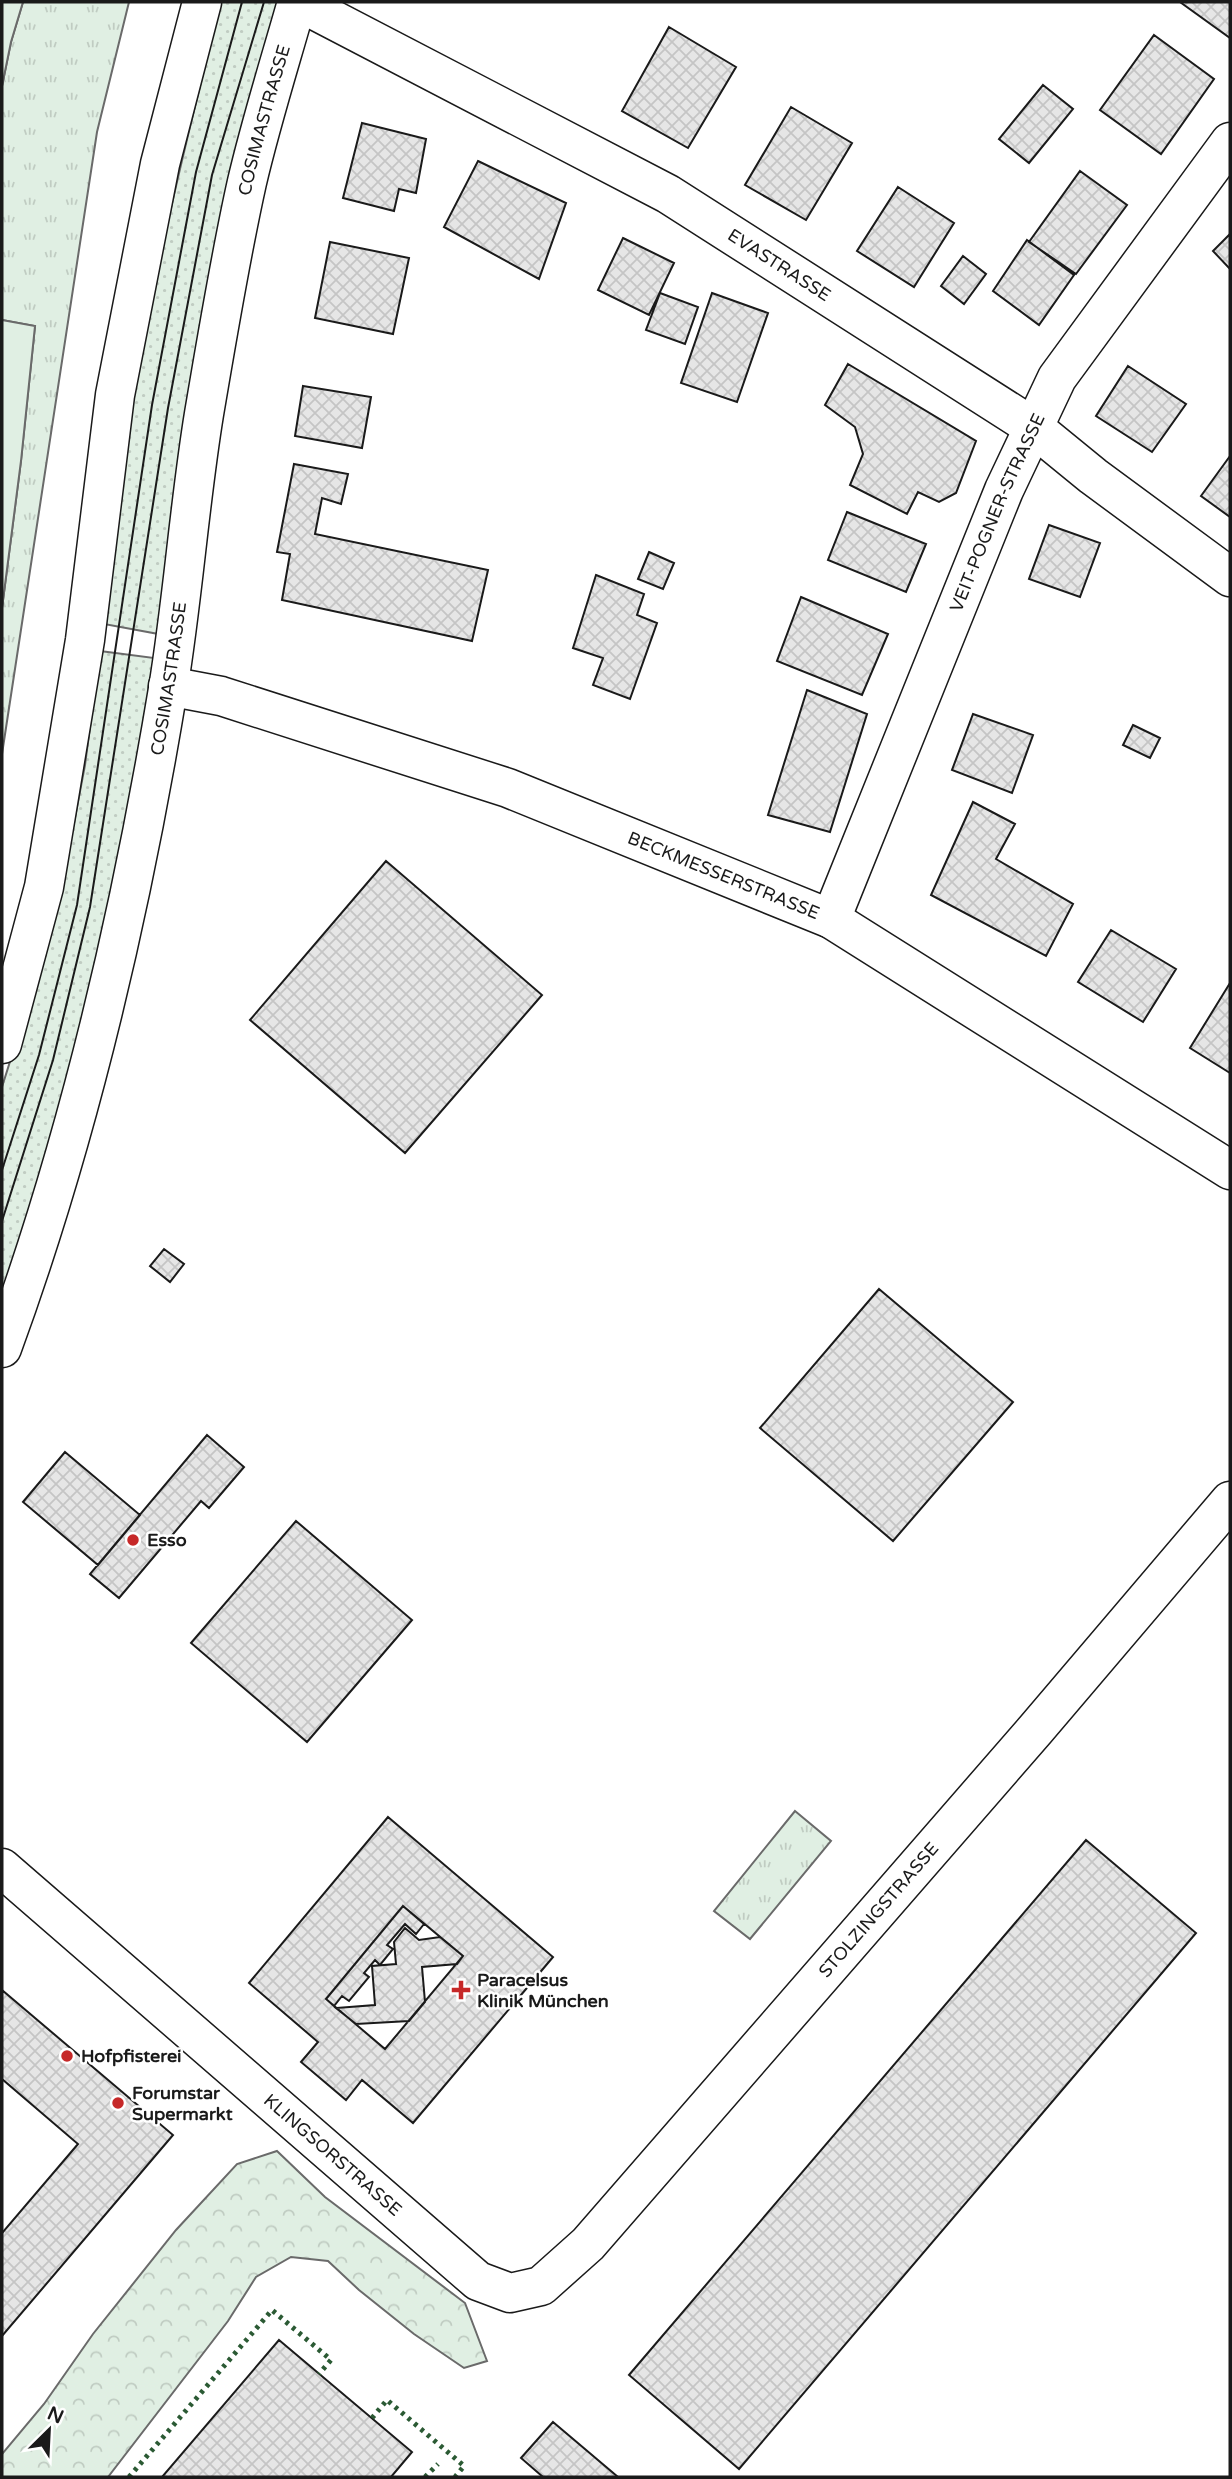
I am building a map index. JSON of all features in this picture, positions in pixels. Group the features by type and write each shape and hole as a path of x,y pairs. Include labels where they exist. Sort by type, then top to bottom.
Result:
{"street":[{"path":"2,1044 44,887 85,640 115,395 160,164 202,2"},
{"name":"EVASTRASSE","path":"298,2 668,194 1033,427 1093,476 1230,577"},
{"name":"COSIMASTRASSE","path":"2,1348 35,1253 91,1063 135,869 168,686 204,415 247,182 298,2"},
{"name":"VEIT-POGNER-STRASSE","path":"831,919 1004,490 1057,378 1230,142"},
{"name":"BECKMESSERSTRASSE","path":"168,686 221,696 508,788 831,919 1230,1170"},
{"name":"STOLZINGSTRASSE","path":"510,2293 541,2286 588,2244 1230,1502"},
{"name":"KLINGSORSTRASSE","path":"2,1868 478,2281 510,2293"}],"green space":[{"path":"2,2 23,2 2,86"},
{"path":"23,2 129,2 97,132 2,754 2,608 35,326 2,320 2,86"},
{"path":"221,2 282,2 164,635 104,624 144,334 180,167"},
{"path":"2,320 35,326 2,608"},
{"path":"100,651 162,659 110,942 2,1308 2,1087 31,995 74,823 85,765"},
{"path":"795,1811 831,1841 750,1939 714,1911"},
{"path":"277,2151 325,2197 465,2303 487,2361 464,2368 414,2334 328,2261 291,2257 256,2277 228,2321 108,2477 2,2477 2,2454 44,2404 93,2334 176,2230 237,2164"}],"building":[{"path":"1180,2 1230,2 1230,38"},
{"path":"669,27 736,67 688,148 622,111"},
{"path":"1154,35 1214,79 1161,154 1100,110"},
{"path":"1043,85 1073,109 1029,163 999,139"},
{"path":"791,107 852,143 806,220 745,185"},
{"path":"362,123 426,139 416,193 399,189 394,211 343,198"},
{"path":"478,161 566,203 539,279 444,227"},
{"path":"1080,171 1127,205 1076,274 1029,242"},
{"path":"898,187 954,223 914,287 857,251"},
{"path":"1230,234 1230,269 1213,251"},
{"path":"623,238 674,263 649,315 598,290"},
{"path":"1027,240 1074,275 1039,325 993,291"},
{"path":"330,242 409,258 393,334 315,318"},
{"path":"963,256 986,274 964,304 941,286"},
{"path":"660,293 698,307 685,344 646,330"},
{"path":"712,293 768,313 737,402 681,383"},
{"path":"848,364 976,441 956,493 939,502 918,492 907,514 850,485 863,454 855,427 825,405"},
{"path":"1128,366 1186,404 1152,452 1096,416"},
{"path":"303,386 371,397 362,448 295,436"},
{"path":"1230,456 1230,517 1201,496"},
{"path":"294,464 348,474 341,504 322,498 315,534 488,570 472,641 282,600 290,554 277,552"},
{"path":"847,512 926,544 906,592 828,560"},
{"path":"1049,525 1100,543 1080,597 1029,579"},
{"path":"649,552 674,563 663,589 638,579"},
{"path":"596,575 644,594 637,615 657,623 630,699 593,685 603,658 573,648"},
{"path":"801,597 888,634 862,695 777,661"},
{"path":"807,690 867,714 830,832 768,815"},
{"path":"973,714 1033,735 1012,793 952,770"},
{"path":"1133,725 1160,738 1150,758 1123,745"},
{"path":"973,802 1015,824 996,859 1073,904 1046,956 931,895"},
{"path":"386,861 542,995 405,1153 250,1020"},
{"path":"1111,930 1176,969 1143,1022 1078,982"},
{"path":"1230,983 1230,1073 1190,1048"},
{"path":"164,1249 184,1264 170,1282 150,1266"},
{"path":"879,1289 1013,1402 893,1541 760,1428"},
{"path":"207,1435 244,1467 209,1508 201,1501 119,1598 90,1574"},
{"path":"65,1452 140,1515 98,1565 23,1502"},
{"path":"296,1521 412,1620 307,1742 191,1643"},
{"path":"388,1817 553,1957 413,2123 362,2080 346,2100 301,2062 318,2042 249,1983","holes":["403,1906 463,1956 385,2049 326,1999"]},
{"path":"1086,1840 1196,1933 739,2469 629,2375"},
{"path":"403,1906 424,1924 416,1934 405,1924 387,1945 393,1949 380,1965 375,1960 364,1973 369,1977 349,2001 342,1996 334,2006 326,1999"},
{"path":"405,1928 419,1940 440,1937 463,1956 457,1964 422,1967 425,2002 409,2021 356,2024 336,2008 375,2005 372,1966 396,1964 394,1942"},
{"path":"2,1990 173,2135 2,2336 2,2233 78,2144 2,2079"},
{"path":"279,2340 412,2452 391,2477 162,2477"},
{"path":"553,2422 618,2477 543,2477 521,2458"}],"tram line":[{"path":"2,1170 39,1055 77,905 152,405 196,172 242,2"},
{"path":"2,1221 53,1060 90,907 168,408 212,175 264,2"}],"hedge":[{"path":"129,2477 272,2310 331,2360 319,2374"},
{"path":"372,2418 387,2400 464,2466 455,2477"},
{"path":"425,2477 438,2464"}],"place":[{"name":"Esso","path":"133,1540"},
{"name":"Paracelsus Klinik München","path":"461,1990"},
{"name":"Hofpfisterei","path":"67,2056"},
{"name":"Forumstar Supermarkt","path":"118,2103"}]}
